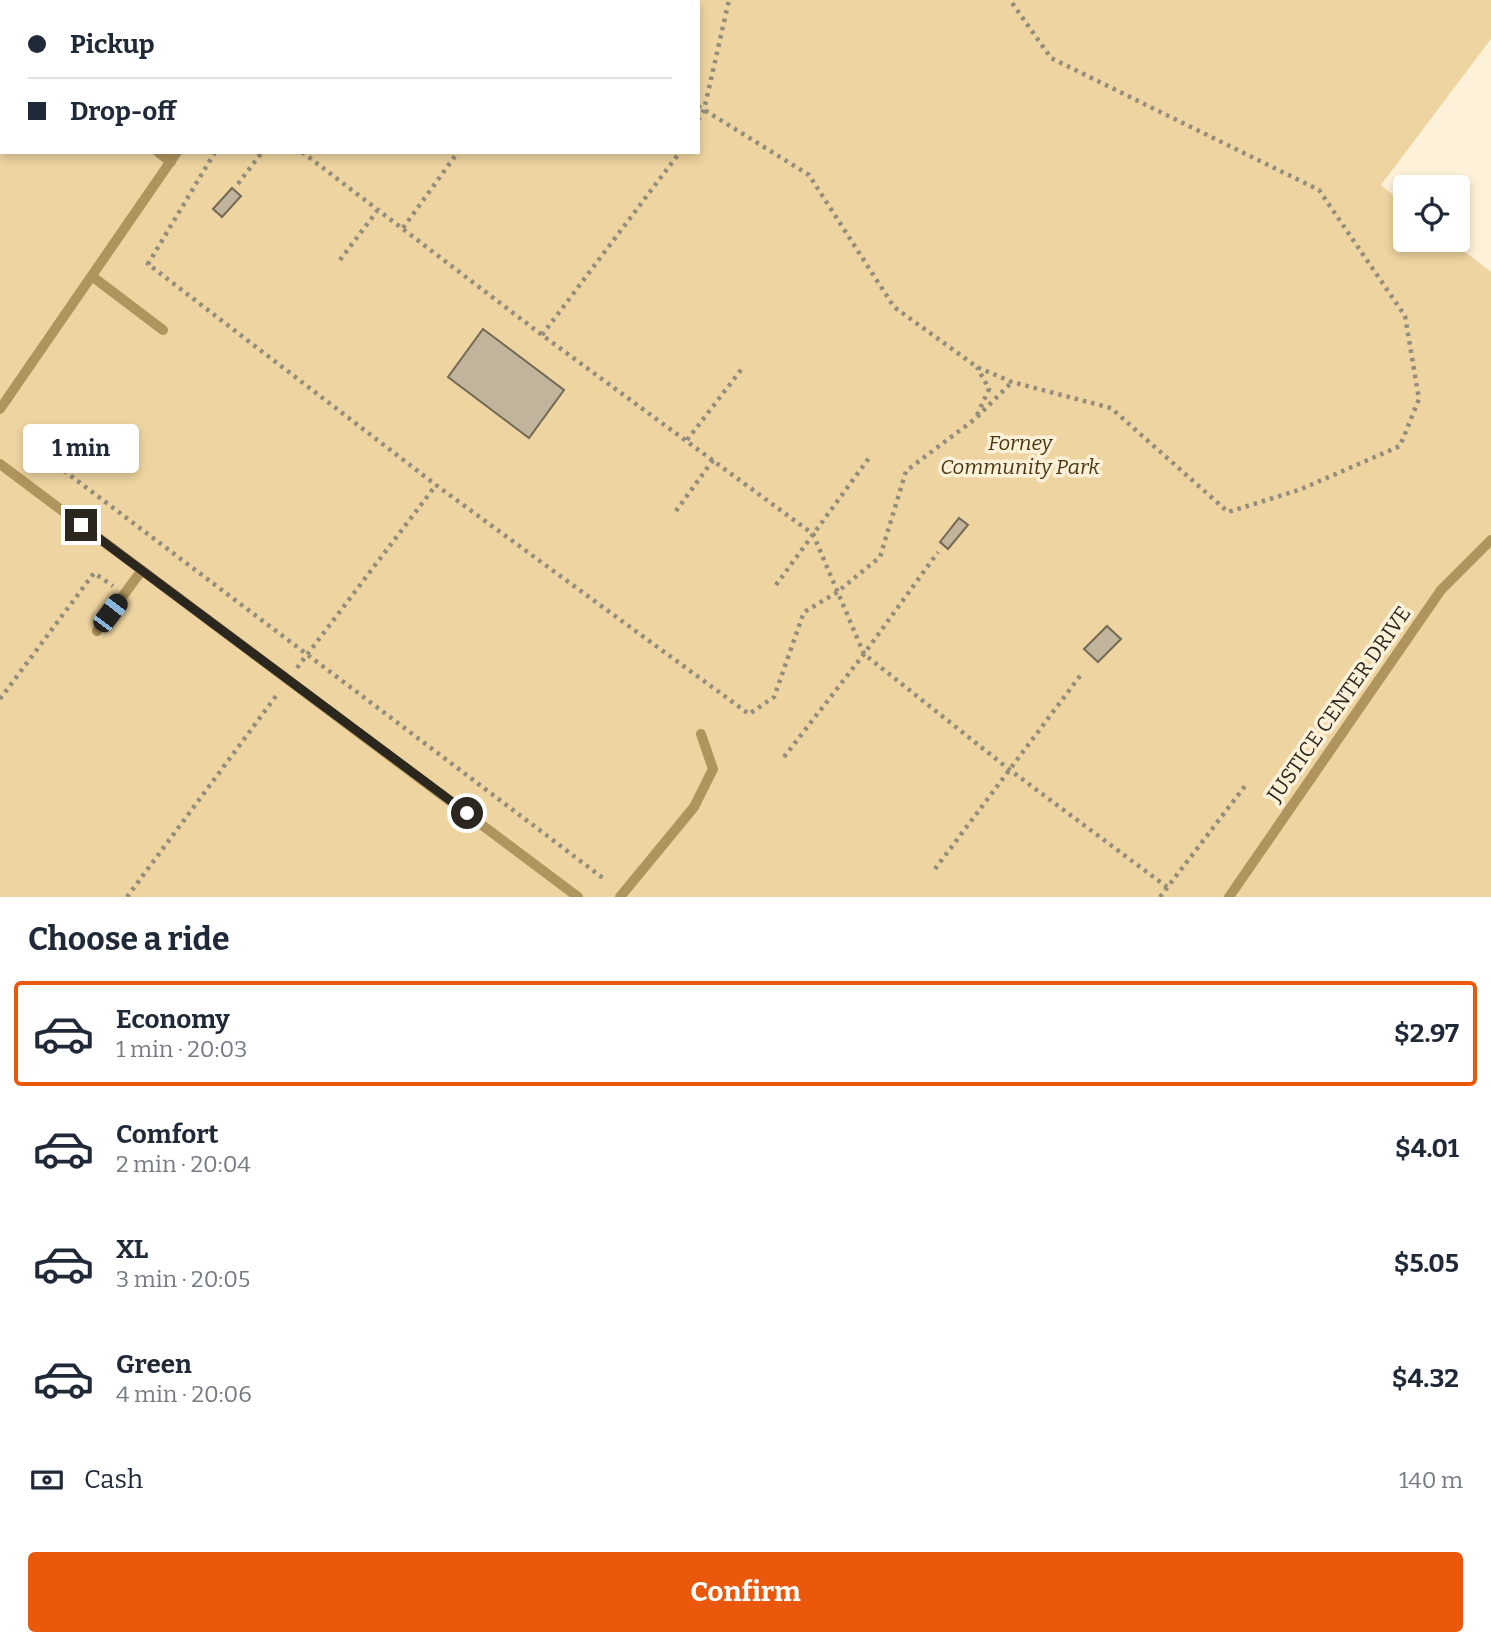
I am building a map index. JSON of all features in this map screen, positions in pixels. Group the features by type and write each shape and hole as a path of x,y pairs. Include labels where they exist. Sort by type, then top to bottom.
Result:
{"lane":[{"path":"0,409 174,157"},
{"path":"93,277 163,330"},
{"path":"0,464 578,897"},
{"name":"JUSTICE CENTER DRIVE","path":"1229,897 1441,590 1491,541"},
{"path":"97,631 142,570"},
{"path":"620,897 694,807 701,794 713,769 701,734"}],"path":[{"path":"700,117 704,110 729,0"},
{"path":"700,107 809,175 894,307 977,367 1012,382 1111,408 1228,512 1299,490 1400,446 1419,399 1405,316 1318,190 1051,58 1010,0"},
{"path":"214,154 148,264 436,485 749,714 774,697 804,612 836,593 880,557 906,471 975,419 1012,382"},
{"path":"238,184 260,154"},
{"path":"305,154 542,335 813,534 864,654 1010,770 1167,887"},
{"path":"403,228 457,154"},
{"path":"542,335 678,154"},
{"path":"341,260 377,211"},
{"path":"687,440 744,366"},
{"path":"975,419 989,389 977,367"},
{"path":"30,445 603,877"},
{"path":"776,585 869,458"},
{"path":"676,511 713,460"},
{"path":"784,757 938,552"},
{"path":"0,699 94,573 124,594"},
{"path":"935,869 1083,673"},
{"path":"1160,897 1245,786"}],"green space":[{"name":"Forney Community Park","path":"700,0 1491,0 1491,39 1381,185 1393,195 1393,252 1465,252 1491,272 1491,897 0,897 0,154 700,154"}],"building":[{"path":"232,188 241,196 222,217 213,209"},
{"path":"483,329 564,390 529,438 448,377"},
{"path":"959,518 968,525 948,549 940,542"},
{"path":"1107,626 1121,639 1098,662 1084,649"}],"route":[{"path":"81,525 467,813"}]}
